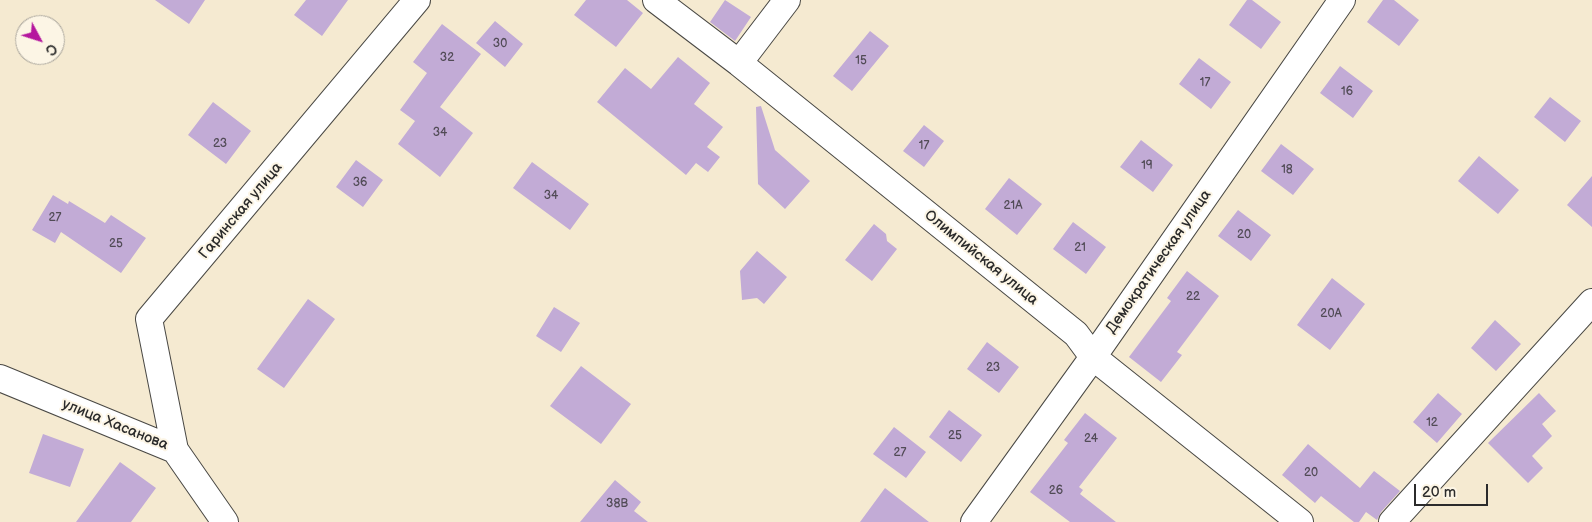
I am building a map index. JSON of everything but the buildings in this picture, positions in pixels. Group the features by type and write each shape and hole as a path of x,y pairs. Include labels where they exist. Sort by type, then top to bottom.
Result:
{"street":[{"name":"Гаринская улица","path":"176,450 150,320 417,0"},
{"name":"Олимпийская улица","path":"656,0 739,63 1076,334 1092,357 1300,522"},
{"path":"739,63 787,0"},
{"name":"Демократическая улица","path":"974,522 1342,0"},
{"path":"1392,522 1592,302"},
{"name":"улица Хасанова","path":"0,378 176,450 225,522"}]}
